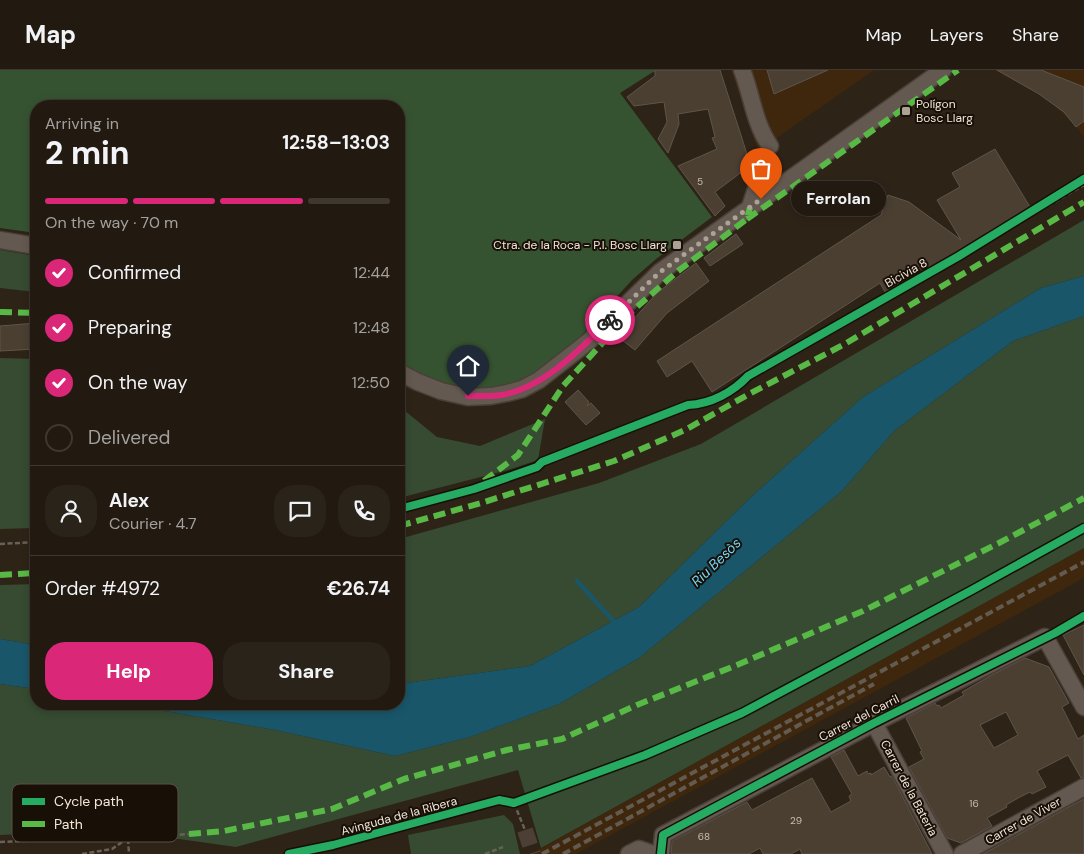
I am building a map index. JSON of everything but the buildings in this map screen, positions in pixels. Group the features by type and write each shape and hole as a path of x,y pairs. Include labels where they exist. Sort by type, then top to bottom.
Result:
{"street":[{"path":"742,70 768,153 750,207"},
{"path":"405,375 441,391 468,396 491,396 522,389 539,380 589,341 660,272 943,70"},
{"path":"0,240 30,245"},
{"path":"1045,637 1084,707"},
{"name":"Carrer del Carril","path":"661,854 663,835 874,723 1045,637"},
{"name":"Carrer de la Bateria","path":"874,723 945,854"},
{"name":"Carrer de Viver","path":"962,854 1084,787"},
{"path":"629,854 639,849 653,854"}],"path":[{"path":"405,507 474,489 537,467 542,462 688,405 700,404 721,396 1084,185"},
{"path":"0,544 30,542"},
{"path":"1045,637 1084,616"},
{"path":"178,835 190,834"},
{"path":"82,854 112,849 122,842"},
{"path":"486,854 503,847"}],"shaded area":[{"path":"731,70 874,70 758,151"},
{"path":"994,70 1084,70 1084,138 1076,126 1046,98"},
{"path":"1084,548 1084,578 576,854 531,854"}],"green space":[{"path":"0,70 668,70 653,72 620,93 712,217 656,259 632,280 569,349 509,396 483,405 456,404 405,368 405,100 30,100 30,232 0,228"},
{"path":"1084,220 1084,276 1041,288 863,397 749,499 639,607 530,666 405,683 405,537 599,483 701,444"},
{"path":"0,250 30,255 30,291 0,288"},
{"path":"1084,316 1084,548 541,848 518,770 236,847 178,839 178,784 12,784 12,834 0,835 0,684 30,688 30,710 160,710 275,730 395,756 470,737 559,704 639,658 842,491 894,431 1013,341"},
{"path":"0,358 30,359 30,528 0,529"},
{"path":"405,411 437,437 480,446 545,419 538,460 508,470 405,496"},
{"path":"30,584 30,644 0,639 0,585"},
{"path":"504,815 513,824 520,854 411,854 408,835"}],"water":[{"name":"Riu Besòs","path":"1084,276 1084,316 1013,341 894,431 842,491 639,658 559,704 470,737 395,756 275,730 160,710 405,710 405,683 530,666 639,607 749,499 863,397 1041,288"},
{"path":"0,639 30,644 30,688 0,684"}],"waterway":[{"path":"577,581 617,625"}],"tunnel":[{"path":"525,830 533,854"}],"railway":[{"path":"542,854 1084,562"},
{"path":"563,854 874,684"}],"marked path":[{"path":"747,219 958,70"},
{"path":"405,524 481,503 614,461 685,430 843,345 1084,202"},
{"path":"484,481 518,455 563,386 631,312 678,271 747,219 750,207"},
{"path":"0,312 30,313"},
{"path":"189,834 224,831 332,809 404,779 507,750 562,739 637,705 863,611 1084,498"},
{"path":"0,575 30,573"}],"cycle path":[{"name":"Bicivia 8","path":"405,507 474,489 537,467 542,462 688,405 713,400 736,387 748,376 959,256 1084,179"},
{"path":"514,803 645,755 742,713 1084,528"},
{"path":"661,854 663,835 874,723 1055,633 1084,616"},
{"name":"Avinguda de la Ribera","path":"289,854 333,845 499,800 514,803"}],"way so far":[{"path":"610,320 660,272 761,199"}],"place":[{"name":"Polígon Bosc Llarg","path":"906,111"},
{"name":"Ferrolan","path":"761,199"},
{"name":"Ctra. de la Roca - P.I. Bosc Llarg","path":"677,245"}],"route":[{"path":"468,396 507,394 539,380 589,341 610,320"}]}
